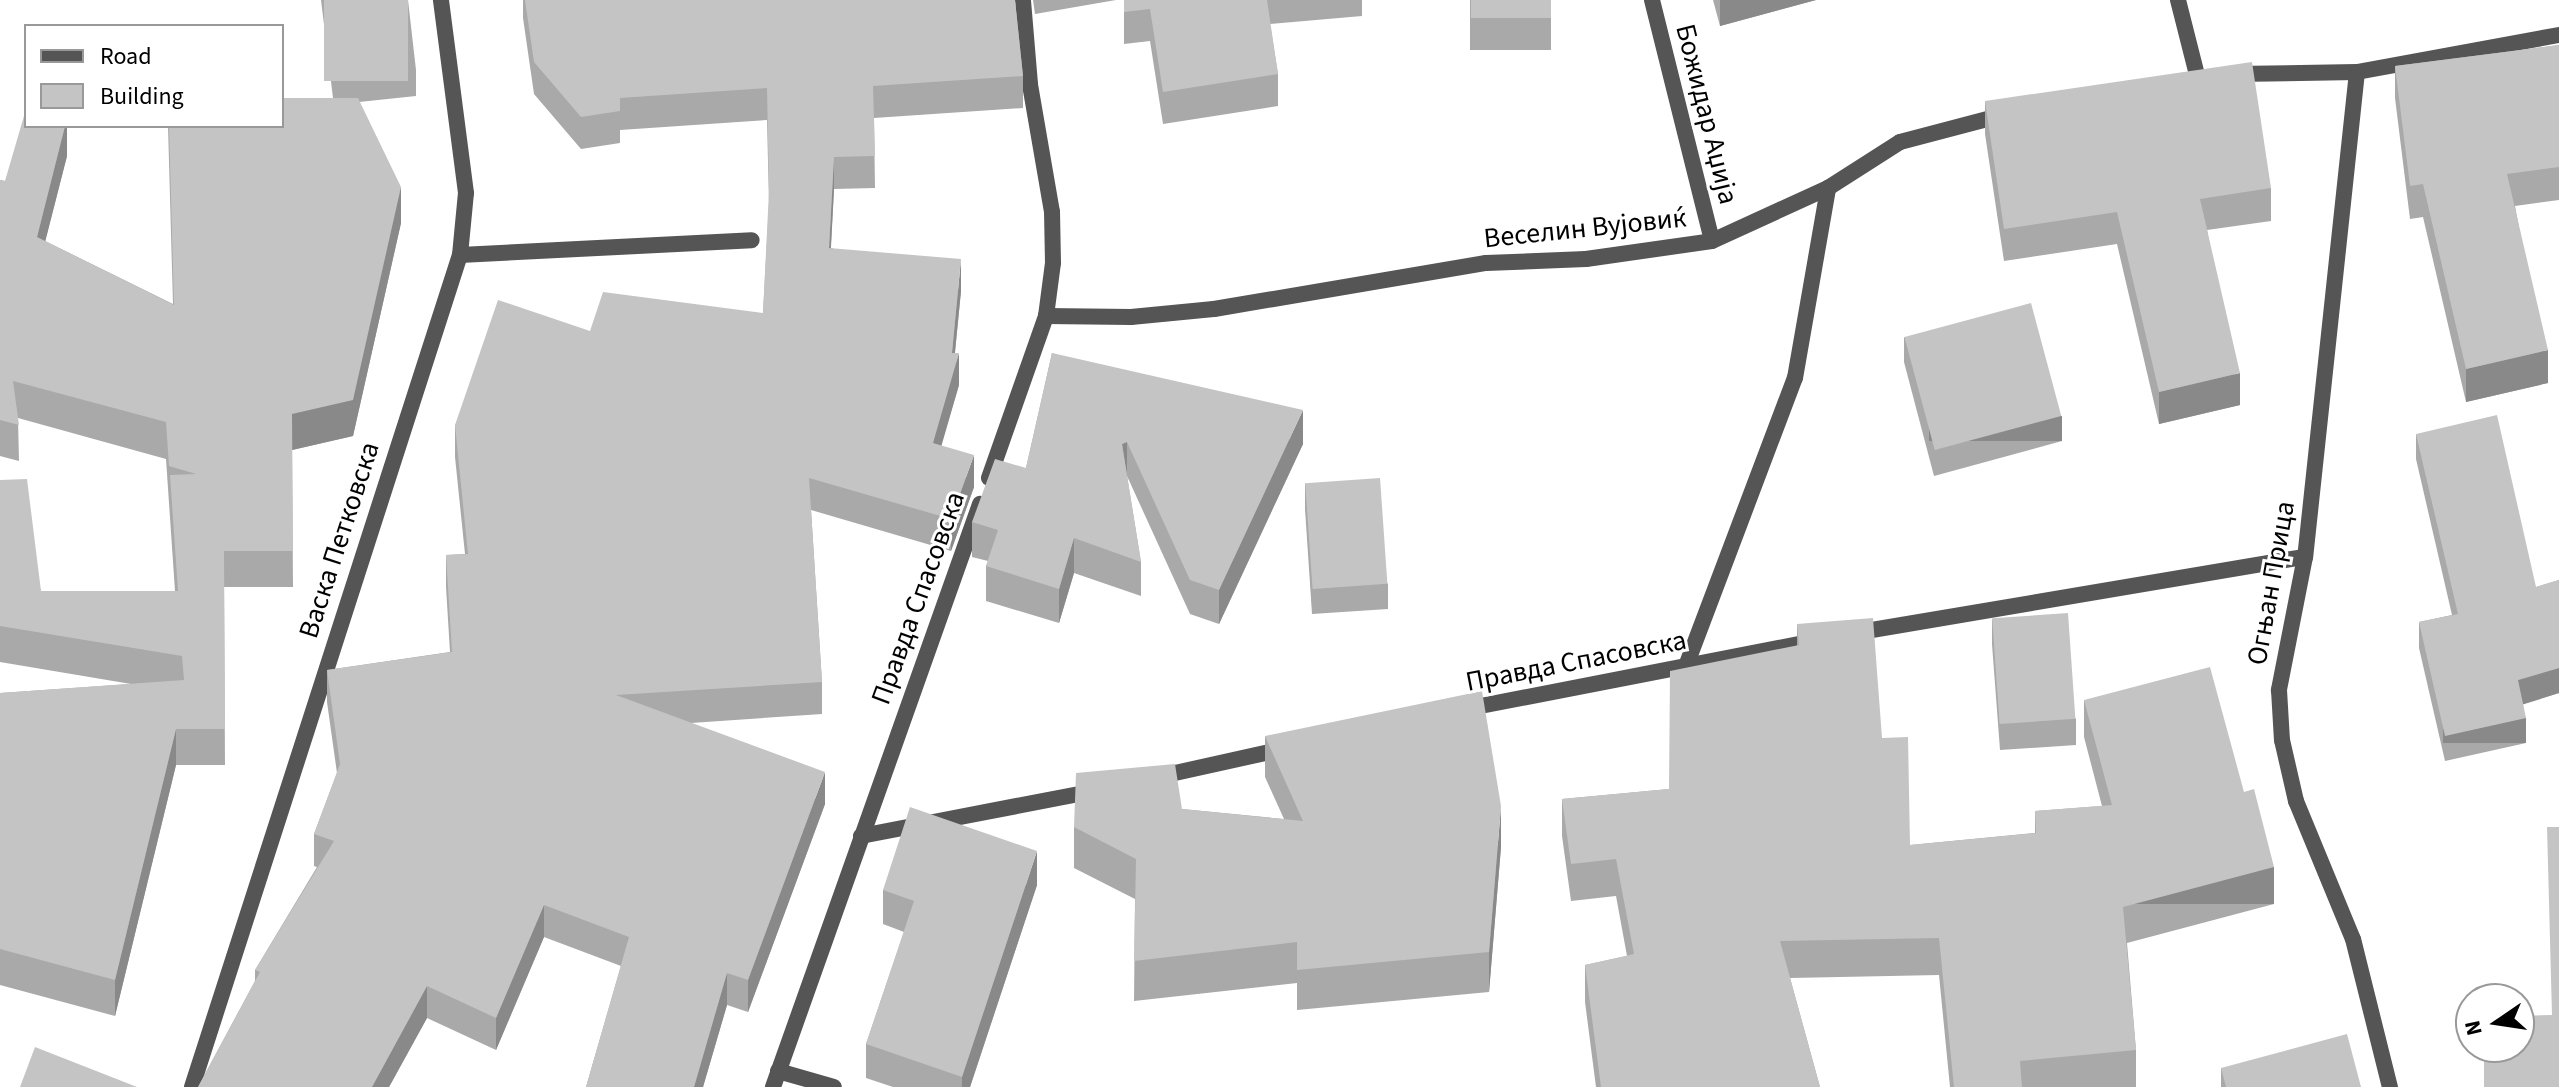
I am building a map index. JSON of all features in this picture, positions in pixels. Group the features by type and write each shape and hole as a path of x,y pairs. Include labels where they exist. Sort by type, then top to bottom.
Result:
{"street":[{"name":"Васка Петковска","path":"192,1087 460,255 466,193 441,0"},
{"name":"Правда Спасовска","path":"775,1079 1046,316 1052,212 1030,84 1023,0"},
{"name":"Божидар Аџија","path":"1652,0 1712,241"},
{"path":"2178,0 2189,76 2357,72 2559,35"},
{"name":"Огњан Прица","path":"2357,72 2305,557 2285,645 2282,740 2296,801 2353,939 2390,1087"},
{"name":"Веселин Вујовиќ","path":"1046,316 1131,317 1214,309 1486,263 1601,257 1712,241 1828,188 1900,142 2032,109"},
{"path":"1686,666 1795,378 1828,188"},
{"path":"460,255 752,240"},
{"name":"Правда Спасовска","path":"1451,712 1989,607 2305,557"},
{"path":"861,836 1299,746"},
{"path":"775,1079 834,1087"}],"building":[{"path":"324,0 408,0 408,81 324,81"},
{"path":"525,0 1015,0 1023,76 873,86 875,156 834,157 829,248 961,259 952,353 959,353 933,443 974,455 951,519 809,478 822,682 616,695 825,772 748,980 727,973 694,1087 586,1087 629,937 544,905 496,1018 427,986 372,1087 198,1087 260,972 255,970 334,841 314,834 340,764 327,670 452,652 446,555 468,554 455,425 498,300 590,331 603,292 763,313 769,191 767,88 620,98 620,111 581,117 534,62"},
{"path":"1124,0 1267,0 1278,74 1163,92 1150,9 1124,12"},
{"path":"1471,0 1551,0 1551,18 1471,18"},
{"path":"2559,45 2559,167 2507,174 2548,350 2466,369 2423,184 2410,186 2395,66"},
{"path":"2252,62 2271,188 2200,199 2240,373 2159,392 2117,212 2004,229 1985,101"},
{"path":"284,98 358,98 401,187 353,400 292,414 293,551 224,551 225,729 176,729 115,980 0,949 0,693 184,680 182,656 0,626 0,480 27,479 41,591 178,591 170,475 196,474 169,466 166,422 13,381 19,425 0,420 0,180 5,181 24,116 24,128 64,128 37,237 174,305 169,128 284,128"},
{"path":"2031,303 2061,416 1935,450 1904,337"},
{"path":"1052,353 1303,410 1219,590 1190,580 1127,442 1122,444 1141,562 1074,538 1059,589 986,566 998,530 972,522 995,459 1026,468"},
{"path":"2497,415 2536,587 2559,580 2559,668 2518,680 2526,718 2445,736 2419,622 2458,614 2416,434"},
{"path":"1380,478 1387,584 1313,589 1305,483"},
{"path":"2068,613 2075,719 2000,724 1992,618"},
{"path":"1873,618 1882,738 1908,737 1910,845 2036,833 2035,811 2112,805 2084,700 2210,667 2244,792 2254,789 2274,867 2123,907 2136,1050 2020,1061 2022,1087 1954,1087 1939,938 1780,941 1820,1087 1601,1087 1585,965 1634,954 1616,859 1571,864 1562,799 1669,789 1670,671 1799,645 1797,624"},
{"path":"1482,691 1501,806 1489,952 1297,970 1297,942 1134,961 1136,859 1074,827 1076,773 1175,764 1182,809 1303,821 1265,736"},
{"path":"910,807 1037,851 962,1077 866,1044 914,901 883,890"},
{"path":"2547,827 2559,827 2559,1087 2484,1087 2484,1063 2535,1063 2535,1016 2552,1015"},
{"path":"2347,1034 2361,1087 2226,1087 2221,1068"},
{"path":"35,1047 137,1087 20,1087"}]}
